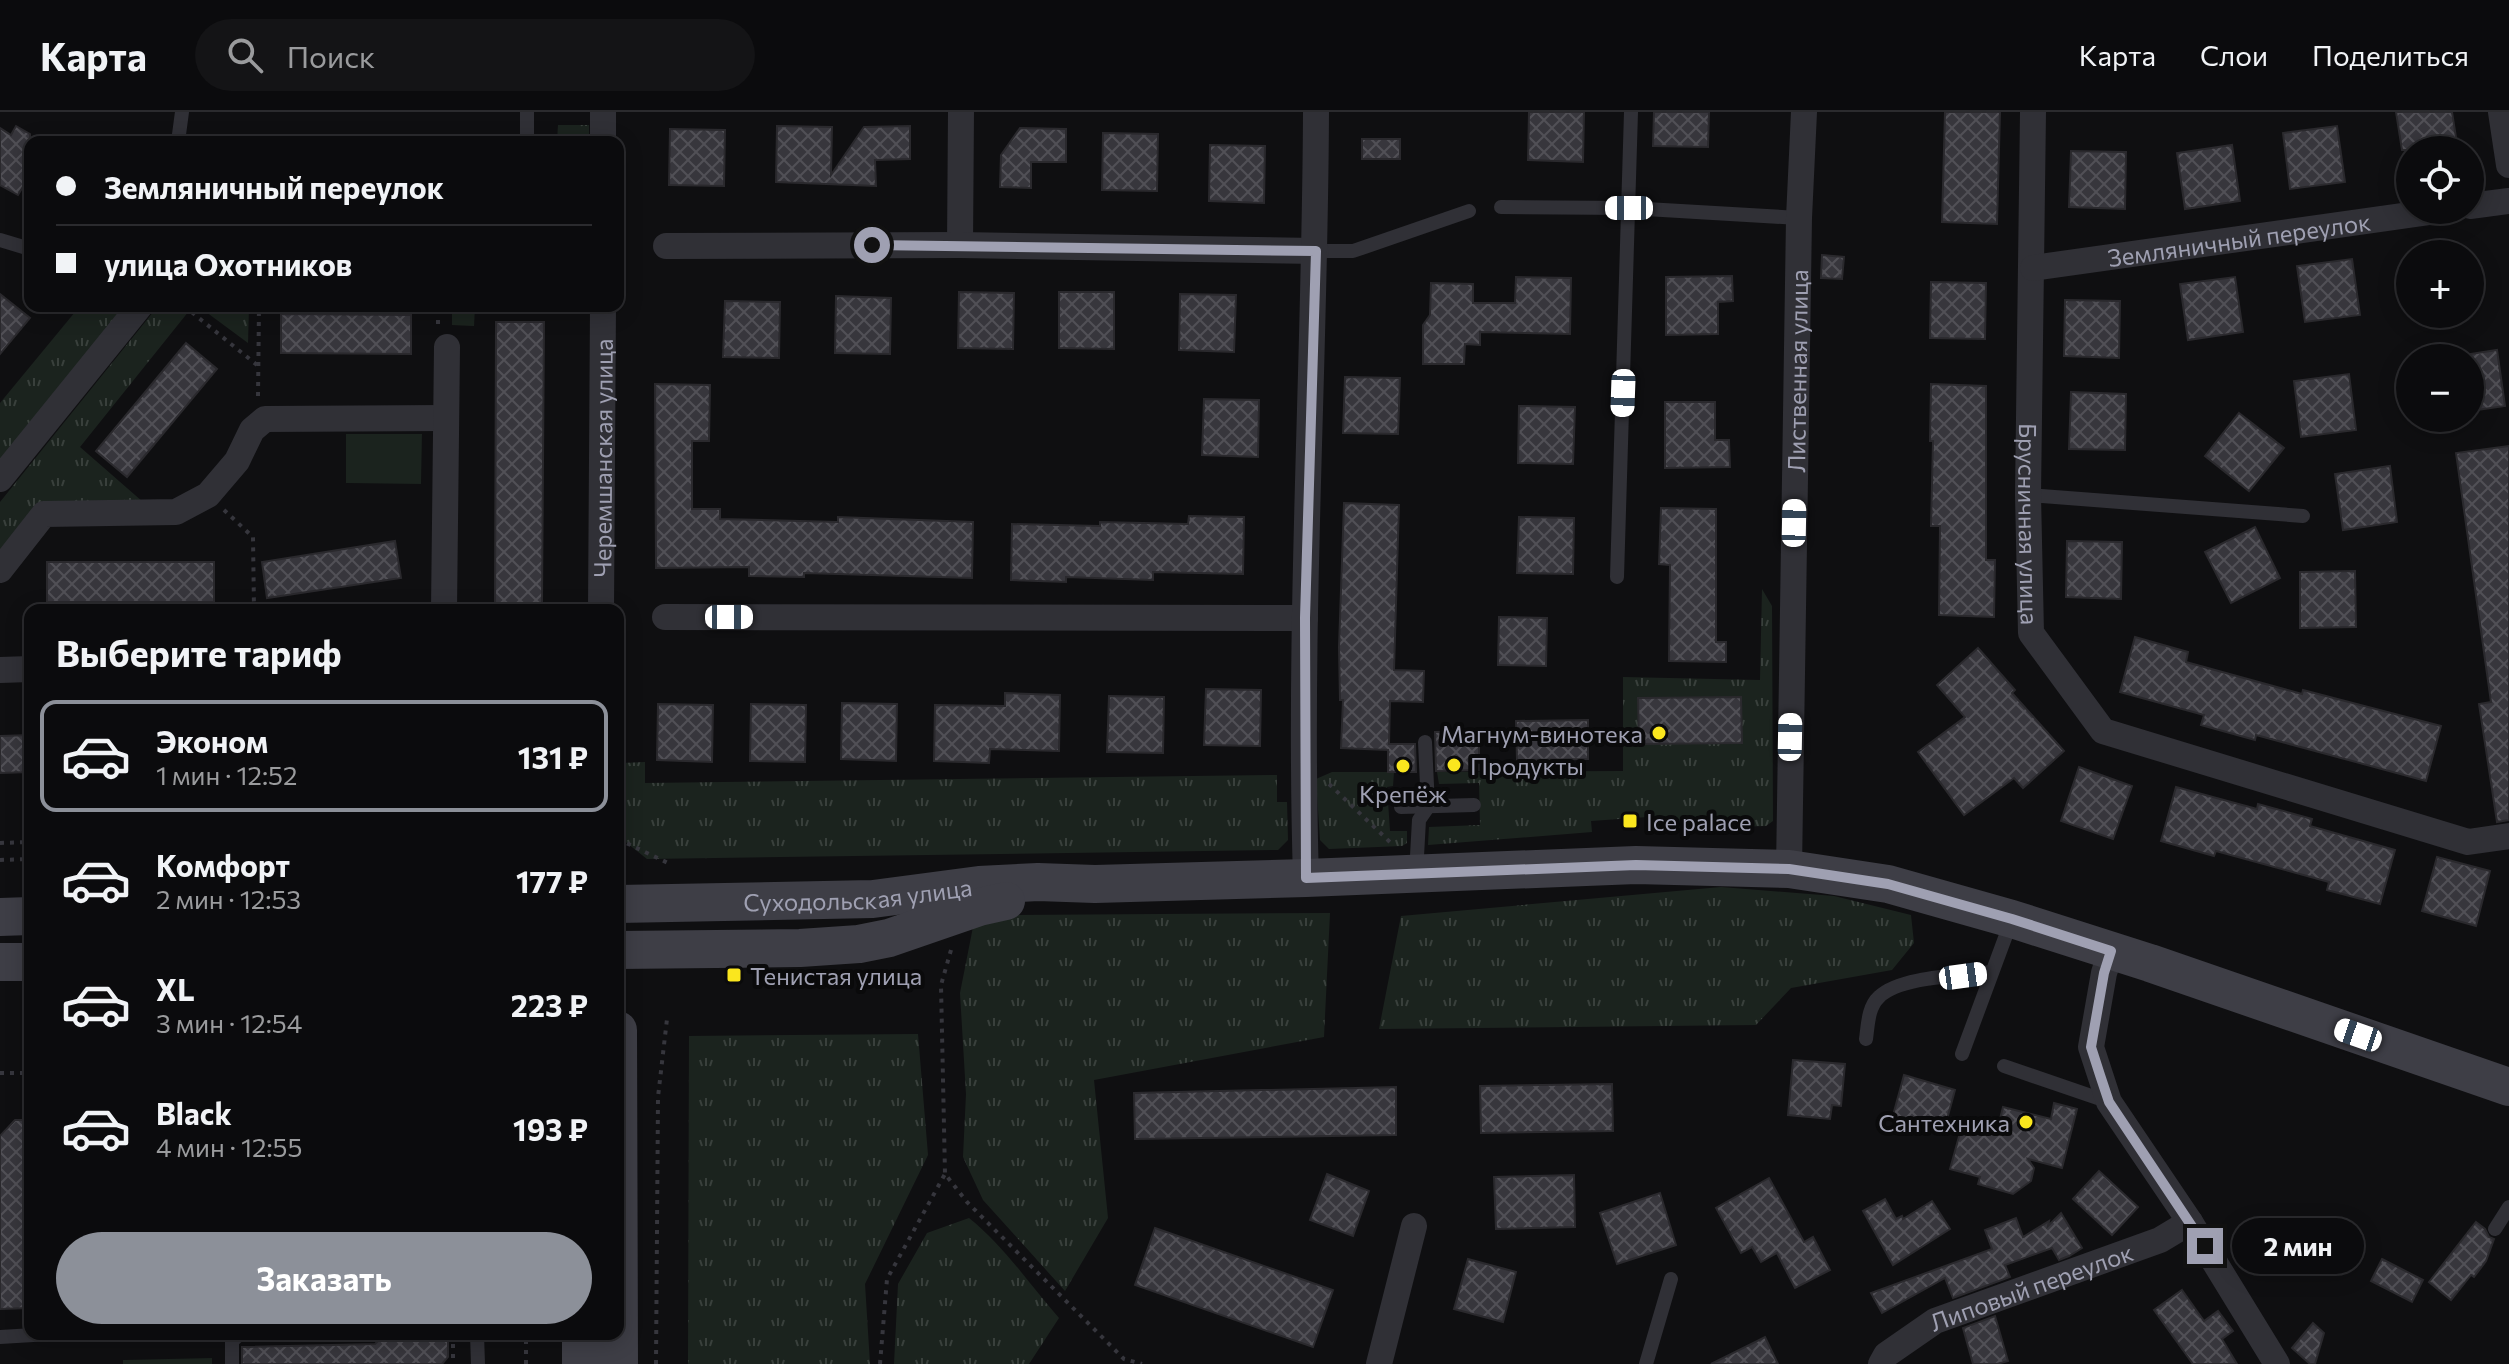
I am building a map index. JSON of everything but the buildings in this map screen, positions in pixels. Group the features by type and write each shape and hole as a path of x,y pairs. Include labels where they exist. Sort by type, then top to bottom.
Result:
{"main road":[{"name":"Суходольская улица","path":"624,904 873,899 979,885 1038,882 1095,884 1306,878 1408,862 1789,869 1888,884 2012,919 2509,1087"},
{"name":"Суходольская улица","path":"624,950 800,948 859,944 889,938 979,907 1057,894 1095,884"},
{"path":"0,917 24,916"},
{"path":"0,962 24,962"},
{"path":"581,1340 581,1364"},
{"path":"619,1340 619,1364"}],"street":[{"path":"603,112 603,136"},
{"path":"960,245 961,112"},
{"path":"1306,878 1305,618 1316,251 1316,112"},
{"name":"Лиственная улица","path":"1789,869 1799,218 1804,112"},
{"name":"Брусничная улица","path":"2033,112 2028,495 2031,633 2103,731 2468,842 2509,836"},
{"path":"2501,112 2509,165"},
{"path":"2484,204 2509,201"},
{"name":"Земляничный переулок","path":"2033,268 2396,217"},
{"path":"666,246 960,245 1316,251"},
{"path":"0,479 135,312"},
{"name":"Черемшанская улица","path":"601,604 603,312"},
{"path":"444,604 447,347"},
{"path":"0,570 44,514 176,512 208,495 237,461 252,430 265,419 446,418"},
{"path":"665,617 1305,618"},
{"path":"0,670 24,669"},
{"path":"2111,951 2091,1047 2109,1102 2190,1222 2277,1364"},
{"name":"Липовый переулок","path":"1881,1364 1886,1355 1935,1321 2160,1240 2190,1222"},
{"path":"1379,1364 1414,1226"}],"lane":[{"path":"179,136 182,112"},
{"path":"527,112 527,136"},
{"path":"1617,577 1631,112"},
{"path":"1501,207 1629,208 1799,218"},
{"path":"1316,251 1353,251 1469,211"},
{"path":"0,240 24,247"},
{"path":"2028,495 2303,516"},
{"path":"1408,862 1419,820 1428,807 1425,742"},
{"path":"1401,807 1474,805"},
{"path":"1962,1054 2012,919"},
{"path":"1866,1039 1870,1012 1879,996 1906,983 1991,972"},
{"path":"2004,1066 2109,1102"},
{"path":"2495,1229 2509,1207"},
{"path":"1646,1364 1671,1279"},
{"path":"0,1337 24,1336"},
{"path":"232,1364 232,1341 235,1340"},
{"path":"477,1340 478,1364"}],"path":[{"path":"192,312 258,365"},
{"path":"259,312 259,406 265,419"},
{"path":"208,495 253,537 254,604"},
{"path":"1305,773 1318,773 1408,862"},
{"path":"0,843 24,842"},
{"path":"624,842 670,864"},
{"path":"0,860 24,859"},
{"path":"880,1364 887,1279 945,1174 941,985 954,941"},
{"path":"656,1364 658,1097 667,1019"},
{"path":"0,1073 24,1073"},
{"path":"945,1174 967,1202 1124,1359 1142,1364"},
{"path":"65,1340 98,1340"},
{"path":"453,1340 453,1364"},
{"path":"526,1340 526,1364"}],"green space":[{"path":"558,125 589,125 589,136 557,136"},
{"path":"75,312 121,312 0,463 0,403"},
{"path":"153,312 188,312 80,447 143,502 42,503 0,555 0,502"},
{"path":"206,312 249,312 248,343"},
{"path":"452,312 475,312 474,326 452,325"},
{"path":"346,434 422,434 421,484 346,483"},
{"path":"1762,589 1772,606 1773,821 1766,826 1662,829 1661,816 1591,821 1592,832 1428,845 1429,827 1480,825 1479,783 1439,784 1437,772 1623,771 1623,677 1760,680"},
{"path":"645,762 645,783 1277,775 1277,802 1287,802 1288,840 1278,850 647,859 624,841 624,763"},
{"path":"1332,772 1394,772 1393,786 1387,787 1390,831 1407,831 1407,843 1402,846 1329,849 1320,840 1316,779"},
{"path":"1721,887 1834,896 1911,915 1914,943 1892,970 1791,988 1756,1025 1379,1029 1401,916"},
{"path":"1330,913 1324,1037 1094,1080 1108,1218 1065,1291 983,1200 963,1157 966,1094 960,993 973,927 1001,915"},
{"path":"918,1034 928,1155 865,1284 870,1364 688,1364 689,1036"},
{"path":"969,1218 1005,1253 1059,1318 1029,1364 894,1364 898,1284 927,1233"},
{"path":"212,1358 212,1364 123,1364 123,1360"}],"place":[{"name":"Магнум-винотека","path":"1659,733"},
{"name":"Продукты","path":"1454,765"},
{"name":"Крепёж","path":"1403,766"},
{"name":"Ice palace","path":"1630,821"},
{"name":"Тенистая улица","path":"734,975"},
{"name":"Сантехника","path":"2026,1122"}],"route":[{"path":"872,245 1316,251 1305,618 1306,878 1636,865 1789,869 1888,884 2111,951 2091,1047 2109,1102 2205,1246"}]}
